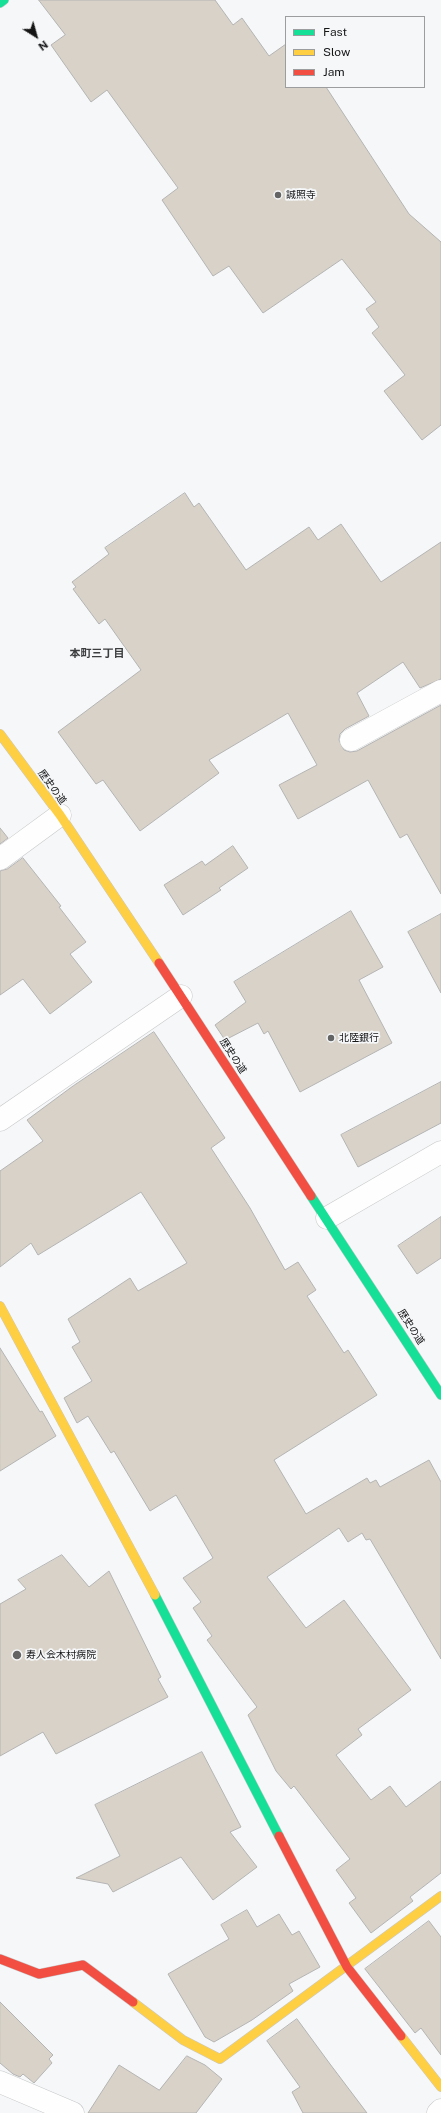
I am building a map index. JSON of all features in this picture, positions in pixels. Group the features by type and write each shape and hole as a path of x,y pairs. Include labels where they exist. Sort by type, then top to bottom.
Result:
{"main road":[{"path":"0,3 4,0"},
{"name":"歴史の道","path":"0,734 60,815 181,996 441,1395"},
{"path":"0,1306 134,1555 347,1968 441,2087"},
{"path":"0,1959 39,1974 82,1965 183,2040 220,2059 347,1968 441,1896"}],"street":[{"path":"351,740 441,691"},
{"path":"0,859 60,815"},
{"path":"0,1120 181,996"},
{"path":"327,1218 441,1152"},
{"path":"0,2082 73,2113"},
{"path":"438,2113 441,2110"}],"building":[{"path":"39,0 215,0 233,25 242,18 269,56 285,45 285,88 327,88 409,214 441,242 441,425 422,440 384,391 405,375 372,333 379,327 366,309 376,302 342,259 263,313 229,266 213,276 162,200 178,188 107,90 91,102 51,45 65,35"},
{"path":"185,493 194,507 199,503 246,570 309,527 318,540 341,524 381,582 441,542 441,679 420,688 403,662 357,693 369,716 345,729 340,734 339,740 344,750 350,752 357,751 441,705 441,894 407,834 400,838 368,780 298,819 279,785 317,765 288,713 209,760 219,773 140,831 103,780 96,784 58,732 141,670 105,619 99,624 73,589 76,587 72,582 109,554 105,548"},
{"path":"0,828 8,838 0,844"},
{"path":"233,846 248,868 219,888 221,890 183,915 164,885 202,861 205,865"},
{"path":"23,858 61,906 59,907 86,942 70,954 92,982 50,1014 23,979 0,995 0,871 7,869"},
{"path":"351,911 383,967 359,980 392,1043 300,1092 268,1031 264,1034 258,1023 225,1040 215,1025 246,1002 234,982"},
{"path":"441,914 441,993 408,932"},
{"path":"154,1032 225,1138 211,1148 250,1208 285,1270 298,1262 316,1290 307,1296 344,1353 348,1350 377,1395 274,1460 306,1514 367,1478 370,1483 376,1480 380,1487 429,1460 441,1482 441,1659 370,1539 366,1540 362,1533 348,1542 339,1528 267,1577 306,1628 344,1600 411,1690 358,1729 362,1735 336,1755 371,1800 390,1786 406,1807 441,1781 441,1873 410,1897 413,1901 371,1933 349,1903 356,1898 336,1870 350,1859 294,1786 291,1789 276,1771 248,1715 257,1707 207,1640 212,1636 193,1608 201,1602 183,1578 213,1558 176,1495 150,1511 114,1451 111,1453 88,1416 77,1423 64,1398 92,1381 72,1347 80,1342 68,1319 130,1278 138,1291 187,1263 141,1192 38,1255 31,1243 0,1267 0,1171 43,1141 27,1120 73,1086"},
{"path":"441,1082 441,1123 358,1167 341,1135"},
{"path":"441,1217 441,1258 417,1274 398,1246"},
{"path":"0,1348 40,1412 42,1411 56,1436 0,1471"},
{"path":"62,1555 89,1587 109,1571 161,1677 158,1679 168,1697 56,1754 43,1732 0,1756 0,1604 26,1589 18,1580"},
{"path":"202,1752 241,1827 230,1832 257,1867 213,1900 181,1857 113,1892 108,1884 76,1878 120,1856 95,1805"},
{"path":"247,1910 257,1927 279,1914 292,1935 299,1931 320,1967 289,1984 293,1991 252,2020 214,2042 205,2037 168,1974 229,1939 221,1925"},
{"path":"429,1921 441,1937 441,2055 421,2028 415,2033 365,1969"},
{"path":"0,2002 53,2055 49,2059 52,2063 34,2083 23,2074 20,2077 13,2074 0,2063"},
{"path":"297,2019 367,2113 303,2113 292,2092 300,2087 267,2041"},
{"path":"187,2056 205,2065 222,2079 196,2113 88,2113 119,2065 159,2090"}],"traffic: fast":[{"path":"0,3 4,0"},
{"path":"311,1196 441,1395"},
{"path":"155,1595 279,1836"}],"traffic: slow":[{"path":"0,734 60,815 159,963"},
{"path":"0,1306 155,1595"},
{"path":"133,2002 183,2040 220,2059 441,1896"},
{"path":"401,2036 441,2087"}],"traffic: jam":[{"path":"159,963 311,1196"},
{"path":"279,1836 347,1967 401,2036"},
{"path":"0,1959 39,1974 83,1965 133,2002"}],"place":[{"name":"誠照寺","path":"278,195"},
{"name":"北陸銀行","path":"331,1038"},
{"name":"寿人会木村病院","path":"17,1655"}],"district":[{"name":"本町三丁目","path":"97,654"}]}
